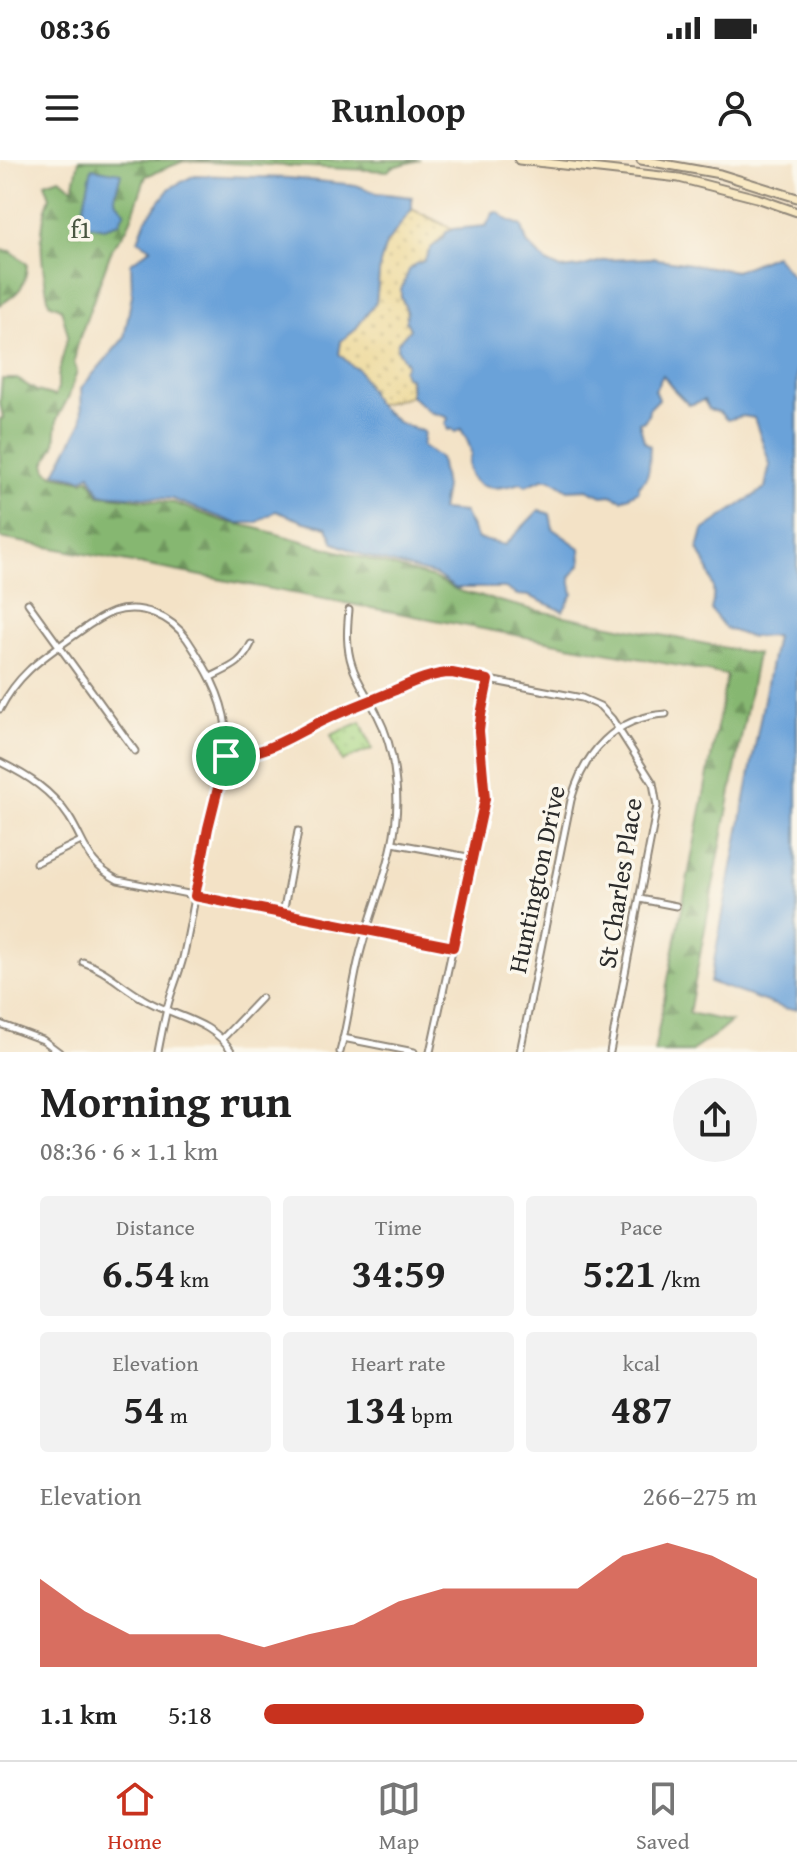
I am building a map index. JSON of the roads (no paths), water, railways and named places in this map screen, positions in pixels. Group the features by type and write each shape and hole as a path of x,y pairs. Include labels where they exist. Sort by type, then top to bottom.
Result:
{"main road":[{"path":"519,160 679,178 745,194 797,212"},
{"path":"641,160 720,174 797,198"}],"street":[{"path":"28,603 135,751"},
{"path":"0,709 25,671 97,619 118,611 144,610 171,622 182,632 211,677 226,726 226,756 182,963 158,1052"},
{"path":"340,1052 359,960 393,843 397,810 395,768 383,728 350,658 347,640 349,610"},
{"path":"211,677 239,663 251,644"},
{"name":"St Charles Place","path":"226,756 259,752 370,701 439,674 458,674 589,700 607,712 653,783 656,794 656,815 610,1052"},
{"path":"430,1052 485,799 479,731 488,680"},
{"path":"619,729 647,716 666,714"},
{"name":"Huntington Drive","path":"520,1052 574,788 596,749 619,729"},
{"path":"0,762 47,791 67,815 95,865 118,880 453,947"},
{"path":"283,914 298,831"},
{"path":"36,863 81,841"},
{"path":"393,843 473,858"},
{"path":"640,899 676,906"},
{"path":"83,962 98,968 144,1000 217,1033 232,1052"},
{"path":"222,1039 261,998"},
{"path":"0,1024 43,1040 59,1052"},
{"path":"343,1038 414,1052"}],"water":[{"path":"92,168 121,173 115,200 125,211 119,223 104,228 80,223"},
{"path":"195,175 289,178 356,185 377,193 412,197 412,209 386,244 380,264 376,302 354,331 341,341 339,354 358,369 377,405 399,423 424,432 422,446 440,458 445,487 441,510 464,512 478,539 505,545 539,510 550,514 553,529 580,548 581,564 570,577 573,594 563,611 505,588 455,588 436,575 365,556 334,543 327,527 276,511 256,523 235,523 172,499 100,494 90,474 83,479 55,473 82,422 81,388 124,338 132,295 131,263 151,248 138,240 146,219 170,188"},
{"path":"498,212 522,226 527,243 546,262 561,269 606,260 651,258 736,271 775,255 797,282 797,1009 786,1009 710,982 776,636 749,637 725,628 711,610 713,586 698,549 703,530 765,488 770,464 754,418 743,416 727,420 719,412 708,409 704,400 689,405 663,375 655,390 659,399 649,409 643,422 639,422 644,441 650,446 648,472 639,491 622,500 587,489 568,490 551,479 526,486 521,483 496,488 475,481 468,466 470,447 461,429 455,432 448,430 445,423 447,417 430,412 411,396 410,378 405,376 403,370 407,364 397,349 398,342 410,329 401,290 409,270 424,261 446,232 486,226 493,213"}],"park label":[{"name":"f1","path":"81,228"}]}
